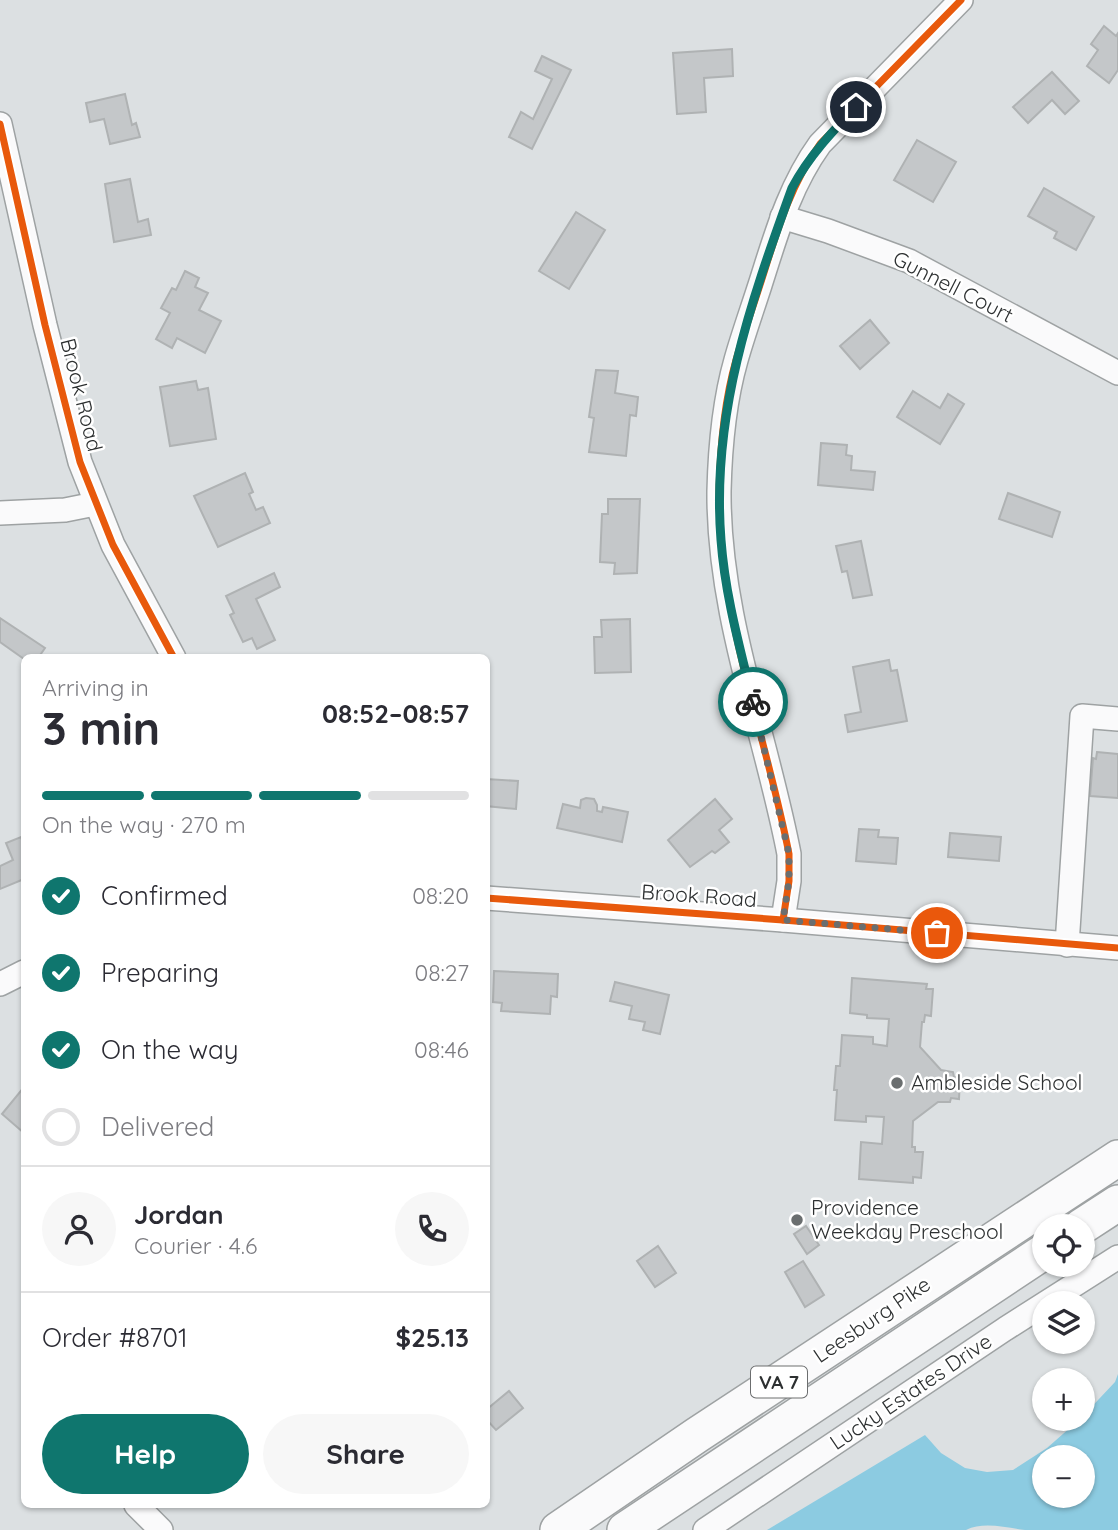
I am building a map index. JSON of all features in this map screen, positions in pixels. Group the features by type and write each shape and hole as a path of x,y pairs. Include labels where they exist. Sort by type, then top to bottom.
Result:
{"highway":[{"path":"1000,1234 1118,1132"},
{"name":"Leesburg Pike","path":"558,1530 1118,1158"},
{"path":"1095,1218 1118,1203"},
{"name":"Leesburg Pike","path":"625,1530 1032,1260"}],"street":[{"path":"783,920 789,881 789,854 727,586 721,540 719,492 726,407 735,362 792,188 804,165 820,144 961,0"},
{"name":"Brook Road","path":"0,124 8,191 80,462 113,545 172,654"},
{"name":"Gunnell Court","path":"782,217 909,261 1118,373"},
{"path":"0,513 65,510 95,504"},
{"path":"1067,945 1082,716 1118,719"},
{"name":"Brook Road","path":"490,898 1118,948"},
{"path":"0,984 21,974"},
{"name":"Lucky Estates Drive","path":"705,1530 1004,1329 1118,1257"},
{"path":"139,1508 160,1530"}],"shaded area":[{"path":"1118,1374 1118,1530 1025,1530 988,1526 966,1530 767,1530 925,1435 941,1453 965,1468 987,1472 1013,1470 1032,1458 1032,1508 1095,1508 1095,1445 1050,1445 1066,1431 1095,1431 1095,1403 1115,1382"}],"building":[{"path":"1104,26 1116,36 1118,33 1118,70 1109,83 1087,66 1098,50 1091,44"},
{"path":"732,49 733,76 704,78 706,112 677,114 673,53"},
{"path":"542,56 571,70 532,149 509,137 521,112 533,119 552,79 535,71"},
{"path":"1052,72 1079,101 1065,114 1052,100 1028,123 1013,107"},
{"path":"125,94 132,125 136,123 140,137 110,144 104,119 90,122 86,103"},
{"path":"917,140 956,162 933,202 894,180"},
{"path":"130,179 138,222 148,219 151,235 114,242 105,184"},
{"path":"1044,188 1094,217 1076,250 1054,238 1057,232 1028,216"},
{"path":"576,212 605,230 569,289 539,271"},
{"path":"185,271 199,278 195,287 208,293 199,310 221,321 205,353 177,338 172,348 156,339 170,313 161,308 172,288 176,290"},
{"path":"870,320 889,343 860,369 840,346"},
{"path":"596,370 618,371 615,393 638,397 636,416 630,415 626,456 589,452 594,418 589,417"},
{"path":"196,381 198,390 208,388 216,439 170,446 160,387"},
{"path":"913,391 940,408 948,394 964,404 940,444 897,417"},
{"path":"821,443 847,445 846,455 852,456 851,470 875,472 873,490 818,485"},
{"path":"245,473 253,492 249,494 256,510 263,507 270,523 218,547 194,496"},
{"path":"1008,493 1060,512 1052,537 999,519"},
{"path":"608,499 640,499 637,573 614,574 615,563 600,562 602,514 608,514"},
{"path":"861,541 872,595 853,598 847,571 842,572 836,546"},
{"path":"274,573 280,587 256,599 275,640 257,649 252,638 243,642 230,615 234,613 226,596"},
{"path":"0,618 45,648 41,654 21,654 21,657 0,642"},
{"path":"630,619 631,672 595,673 594,637 602,637 601,620"},
{"path":"889,660 891,671 897,670 907,721 848,732 845,715 861,712 853,667"},
{"path":"1097,752 1118,754 1118,798 1090,796 1093,758 1096,759"},
{"path":"490,779 518,781 516,809 490,806"},
{"path":"594,799 597,811 602,812 603,807 628,812 622,842 557,828 563,804 580,808 581,800"},
{"path":"715,799 732,819 719,830 729,842 690,867 668,840"},
{"path":"859,829 879,830 878,837 898,838 896,864 856,861"},
{"path":"950,833 1001,837 999,861 948,857"},
{"path":"21,837 21,880 0,889 0,866 13,860 6,843"},
{"path":"494,971 558,974 557,997 551,996 550,1014 501,1011 502,1003 493,1002"},
{"name":"Ambleside School","path":"852,978 927,984 926,989 933,989 931,1016 925,1015 922,1022 920,1047 941,1070 953,1072 954,1077 960,1077 959,1099 951,1098 950,1102 938,1102 913,1121 912,1147 915,1147 915,1152 923,1152 921,1178 913,1177 913,1183 859,1179 861,1142 882,1144 884,1117 866,1116 866,1122 835,1120 837,1090 834,1090 836,1066 840,1066 842,1035 873,1037 873,1044 887,1046 889,1019 867,1018 867,1015 850,1013"},
{"path":"615,982 669,995 660,1034 643,1030 645,1022 629,1019 632,1006 610,1001"},
{"path":"21,1091 21,1130 2,1114"},
{"path":"806,1226 819,1245 807,1254 794,1234"},
{"path":"658,1246 676,1273 655,1287 637,1261"},
{"path":"803,1261 824,1295 805,1307 785,1272"},
{"path":"509,1391 523,1408 496,1430 490,1423 490,1407"}],"cycle path":[{"path":"783,920 789,881 789,854 735,629 721,537 720,458 728,392 778,230 809,160 820,144 961,0"},
{"path":"0,124 45,325 80,462 113,545 172,654"},
{"path":"490,898 1118,948"}],"way so far":[{"path":"753,702 789,854 788,893 783,920 937,933"}],"place":[{"name":"Ambleside School","path":"897,1083"},
{"name":"Providence Weekday Preschool","path":"797,1220"}],"route":[{"path":"753,702 727,586 721,540 719,492 726,407 735,362 792,188 804,165 820,144 856,107"}]}
